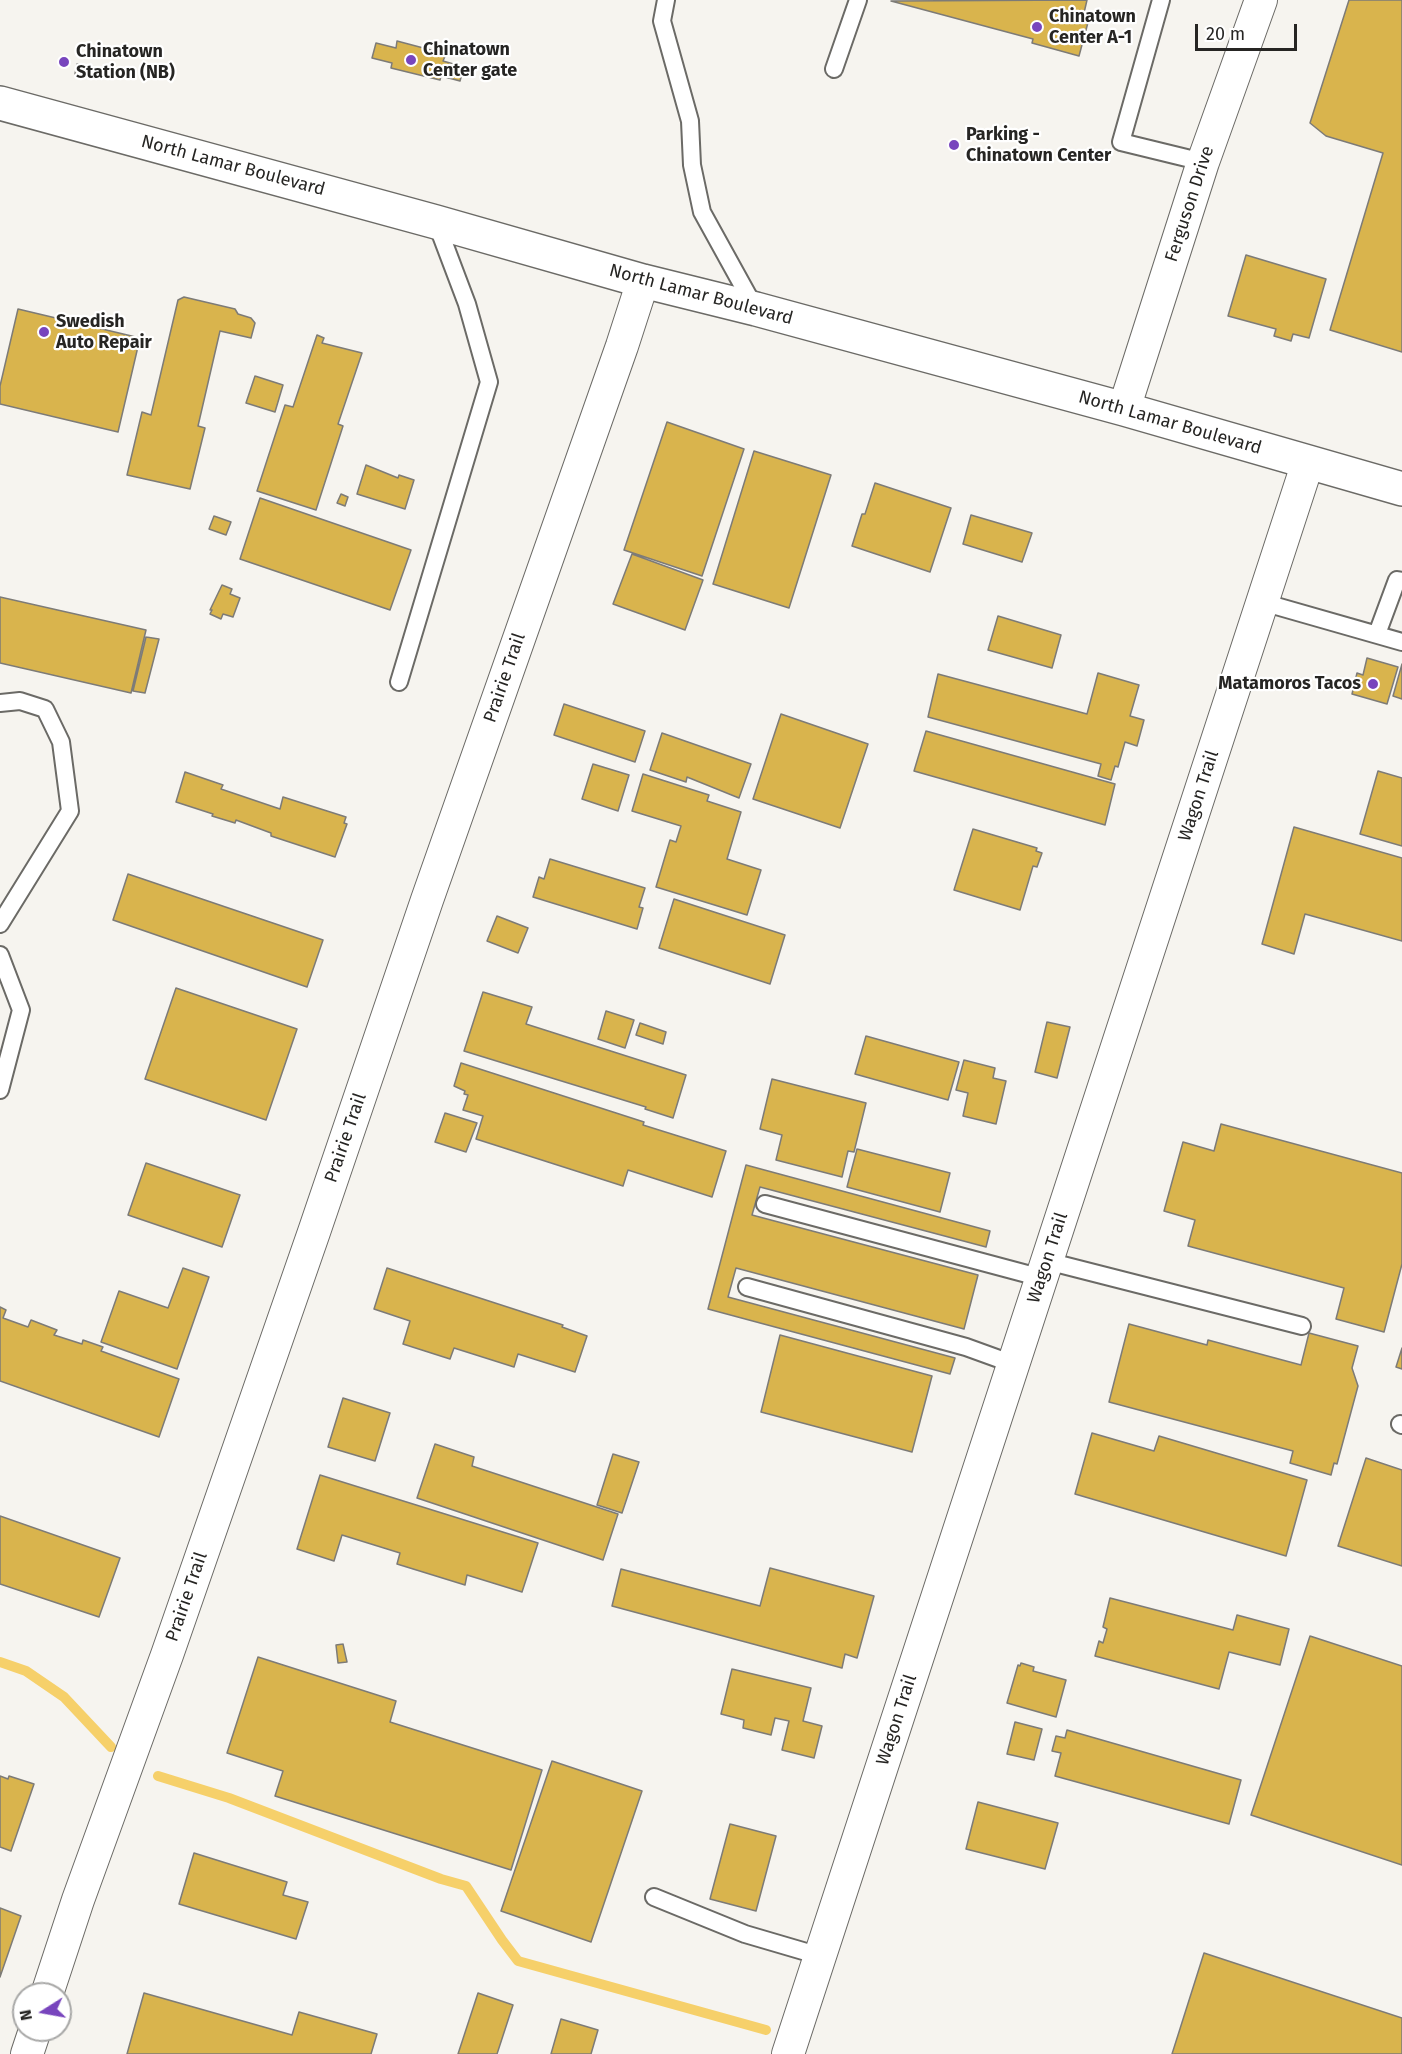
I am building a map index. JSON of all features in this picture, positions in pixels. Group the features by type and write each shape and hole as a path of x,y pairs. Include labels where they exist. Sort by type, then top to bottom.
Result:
{"main road":[{"name":"North Lamar Boulevard","path":"0,104 1124,409 1402,489"}],"street":[{"name":"Ferguson Drive","path":"1124,409 1203,162 1261,0"},
{"name":"Prairie Trail","path":"51,1982 314,1232 643,280"},
{"name":"Wagon Trail","path":"788,2054 1308,462"}],"lane":[{"path":"666,0 662,21 690,121 692,165 702,212 756,309"},
{"path":"834,69 858,0"},
{"path":"1161,0 1121,142 1203,162"},
{"path":"399,682 489,382 467,304 436,222"},
{"path":"1377,634 1400,576"},
{"path":"1262,602 1402,642"},
{"path":"0,703 20,701 45,709 61,742 70,811 0,924"},
{"path":"0,955 21,1010 0,1090"},
{"path":"765,1204 1302,1326"},
{"path":"747,1287 966,1347 1013,1364"},
{"path":"654,1897 745,1934 820,1956"}],"building":[{"name":"Chinatown Center A-1","path":"1087,0 1084,13 1090,15 1079,56 1032,43 1033,39 891,1"},
{"path":"1349,0 1402,0 1402,352 1330,330 1383,153 1326,136 1310,123"},
{"name":"Chinatown Center gate","path":"397,41 446,54 443,61 464,67 460,81 441,76 440,80 391,68 392,63 372,58 376,43 396,48"},
{"path":"77,64 99,69 97,79 75,74"},
{"path":"1246,255 1326,279 1309,338 1293,334 1291,341 1274,336 1276,329 1228,316"},
{"path":"184,297 235,309 238,314 251,318 255,323 251,338 220,331 198,426 205,428 190,489 127,475 142,412 151,415 178,300"},
{"path":"18,309 140,338 118,432 0,404 0,386"},
{"path":"317,335 324,338 322,343 362,353 338,424 343,426 316,510 257,491 285,405 293,407"},
{"path":"255,376 283,385 275,412 246,403"},
{"path":"667,422 744,449 702,576 624,550"},
{"path":"754,451 831,475 789,608 713,584"},
{"path":"366,465 398,478 399,475 414,480 405,509 357,494"},
{"path":"875,483 951,508 930,572 852,546"},
{"path":"341,494 348,497 345,506 337,503"},
{"path":"260,498 411,550 390,610 240,559"},
{"path":"971,515 1032,533 1022,562 963,544"},
{"path":"214,516 231,522 226,535 209,529"},
{"path":"632,554 703,580 685,630 613,604"},
{"path":"222,585 232,589 230,594 240,598 233,617 223,614 221,619 210,614 212,610 210,610"},
{"path":"0,597 146,630 131,693 0,663"},
{"path":"998,616 1061,635 1052,668 988,650"},
{"path":"146,637 159,639 145,693 133,691"},
{"name":"Matamoros Tacos","path":"1367,658 1398,667 1387,704 1352,694 1357,673 1363,675"},
{"path":"1402,664 1402,699 1393,696"},
{"path":"1098,673 1139,685 1130,716 1144,720 1137,746 1125,742 1118,767 1115,766 1111,780 1098,776 1101,764 928,717 938,674 1087,714"},
{"path":"564,704 645,731 635,762 554,735"},
{"path":"781,714 868,744 840,828 753,799"},
{"path":"926,731 1115,784 1105,825 914,771"},
{"path":"662,733 751,764 739,798 687,777 686,782 650,770"},
{"path":"593,764 629,775 618,811 582,799"},
{"path":"1378,771 1402,778 1402,846 1360,834"},
{"path":"185,772 223,785 221,789 280,809 283,797 346,817 344,823 347,824 335,857 271,836 271,833 236,820 235,823 176,802"},
{"path":"643,774 709,795 707,801 741,812 727,859 761,870 747,915 656,887 670,840 676,842 681,826 632,811"},
{"path":"1294,827 1402,858 1402,941 1305,914 1294,954 1262,944"},
{"path":"973,829 1037,848 1036,851 1042,853 1037,867 1033,866 1020,910 954,890"},
{"path":"550,859 645,888 639,907 643,908 637,929 533,897 539,877 544,879"},
{"path":"128,874 323,940 307,987 113,920"},
{"path":"674,899 785,935 770,984 659,948"},
{"path":"497,916 528,928 518,953 487,941"},
{"path":"176,988 297,1029 266,1120 145,1079"},
{"path":"483,992 532,1007 526,1024 686,1075 673,1118 645,1109 646,1107 464,1051"},
{"path":"606,1011 634,1020 625,1048 598,1039"},
{"path":"1047,1022 1070,1027 1057,1078 1035,1072"},
{"path":"640,1023 666,1032 663,1044 636,1035"},
{"path":"866,1036 959,1062 948,1100 855,1074"},
{"path":"964,1060 995,1068 993,1078 1006,1081 996,1124 963,1116 968,1093 956,1090"},
{"path":"461,1063 726,1151 712,1197 628,1170 623,1186 476,1139 483,1116 463,1110 468,1095 454,1086"},
{"path":"772,1079 866,1103 854,1152 848,1151 842,1177 776,1160 782,1135 760,1129"},
{"path":"445,1113 477,1123 466,1152 435,1142"},
{"path":"1221,1124 1402,1173 1402,1264 1384,1332 1336,1319 1344,1288 1188,1246 1195,1220 1164,1211 1183,1142 1214,1151"},
{"path":"857,1149 950,1173 940,1212 847,1187"},
{"path":"146,1163 240,1195 222,1247 128,1215"},
{"path":"746,1165 990,1231 986,1247 760,1187 752,1215 978,1275 964,1329 736,1268 728,1297 955,1358 950,1374 708,1309"},
{"path":"183,1268 209,1277 177,1369 101,1342 119,1291 168,1308"},
{"path":"387,1268 563,1325 562,1327 587,1336 575,1372 518,1354 514,1367 454,1348 450,1359 403,1344 410,1321 374,1309"},
{"path":"0,1307 6,1310 3,1318 28,1327 31,1320 57,1330 54,1335 82,1344 83,1340 103,1347 101,1351 179,1379 159,1437 0,1381"},
{"path":"1129,1324 1207,1345 1208,1340 1301,1365 1309,1333 1358,1346 1352,1368 1358,1386 1337,1464 1334,1463 1331,1475 1290,1463 1293,1451 1109,1402"},
{"path":"780,1335 932,1376 912,1452 761,1412"},
{"path":"1402,1348 1402,1369 1396,1367"},
{"path":"343,1398 390,1413 375,1461 328,1447"},
{"path":"1092,1433 1154,1451 1159,1436 1307,1480 1286,1556 1075,1494"},
{"path":"435,1444 474,1457 472,1466 618,1514 603,1560 417,1498"},
{"path":"613,1454 639,1462 622,1513 597,1505"},
{"path":"1366,1458 1402,1470 1402,1566 1338,1546"},
{"path":"320,1475 538,1543 522,1592 467,1575 465,1585 397,1564 400,1553 342,1535 334,1561 297,1549"},
{"path":"0,1516 120,1558 99,1617 0,1584"},
{"path":"770,1568 874,1596 857,1658 845,1654 842,1668 612,1606 621,1569 760,1606"},
{"path":"1110,1598 1233,1630 1237,1615 1289,1629 1280,1665 1229,1652 1219,1689 1095,1656 1099,1641 1103,1643 1107,1629 1103,1627"},
{"path":"1310,1636 1402,1666 1402,1865 1251,1815"},
{"path":"343,1644 347,1662 338,1663 336,1645"},
{"path":"258,1657 396,1701 390,1722 542,1770 511,1870 275,1796 283,1771 227,1753"},
{"path":"1021,1663 1034,1667 1033,1671 1066,1680 1056,1717 1007,1703 1018,1665 1020,1666"},
{"path":"732,1669 811,1688 803,1721 822,1726 814,1758 782,1750 789,1721 775,1718 771,1735 743,1728 744,1720 721,1714"},
{"path":"1015,1722 1042,1729 1034,1760 1007,1754"},
{"path":"1067,1730 1241,1780 1229,1824 1055,1776 1061,1753 1052,1751 1056,1736 1065,1738"},
{"path":"552,1761 642,1791 591,1942 501,1911"},
{"path":"0,1776 8,1779 9,1776 34,1784 11,1851 0,1847"},
{"path":"978,1802 1058,1823 1045,1869 966,1849"},
{"path":"730,1824 776,1836 756,1911 710,1899"},
{"path":"194,1853 287,1882 283,1895 308,1902 296,1939 179,1904"},
{"path":"0,1908 21,1916 0,1977"},
{"path":"1204,1953 1402,2018 1402,2054 1172,2054"},
{"path":"144,1993 292,2035 299,2012 377,2034 371,2054 127,2054"},
{"path":"478,1993 513,2005 497,2054 458,2054"},
{"path":"561,2019 598,2030 591,2054 551,2054"}],"waterway":[{"path":"0,1662 26,1671 64,1697 111,1747"},
{"path":"158,1776 229,1798 441,1879 466,1886 518,1961 766,2030"}],"place":[{"name":"Chinatown Center A-1","path":"1037,27"},
{"name":"Chinatown Center gate","path":"411,60"},
{"name":"Chinatown Station (NB)","path":"64,62"},
{"name":"Parking - Chinatown Center","path":"954,145"},
{"name":"Swedish Auto Repair","path":"44,332"},
{"name":"Matamoros Tacos","path":"1373,684"}]}
